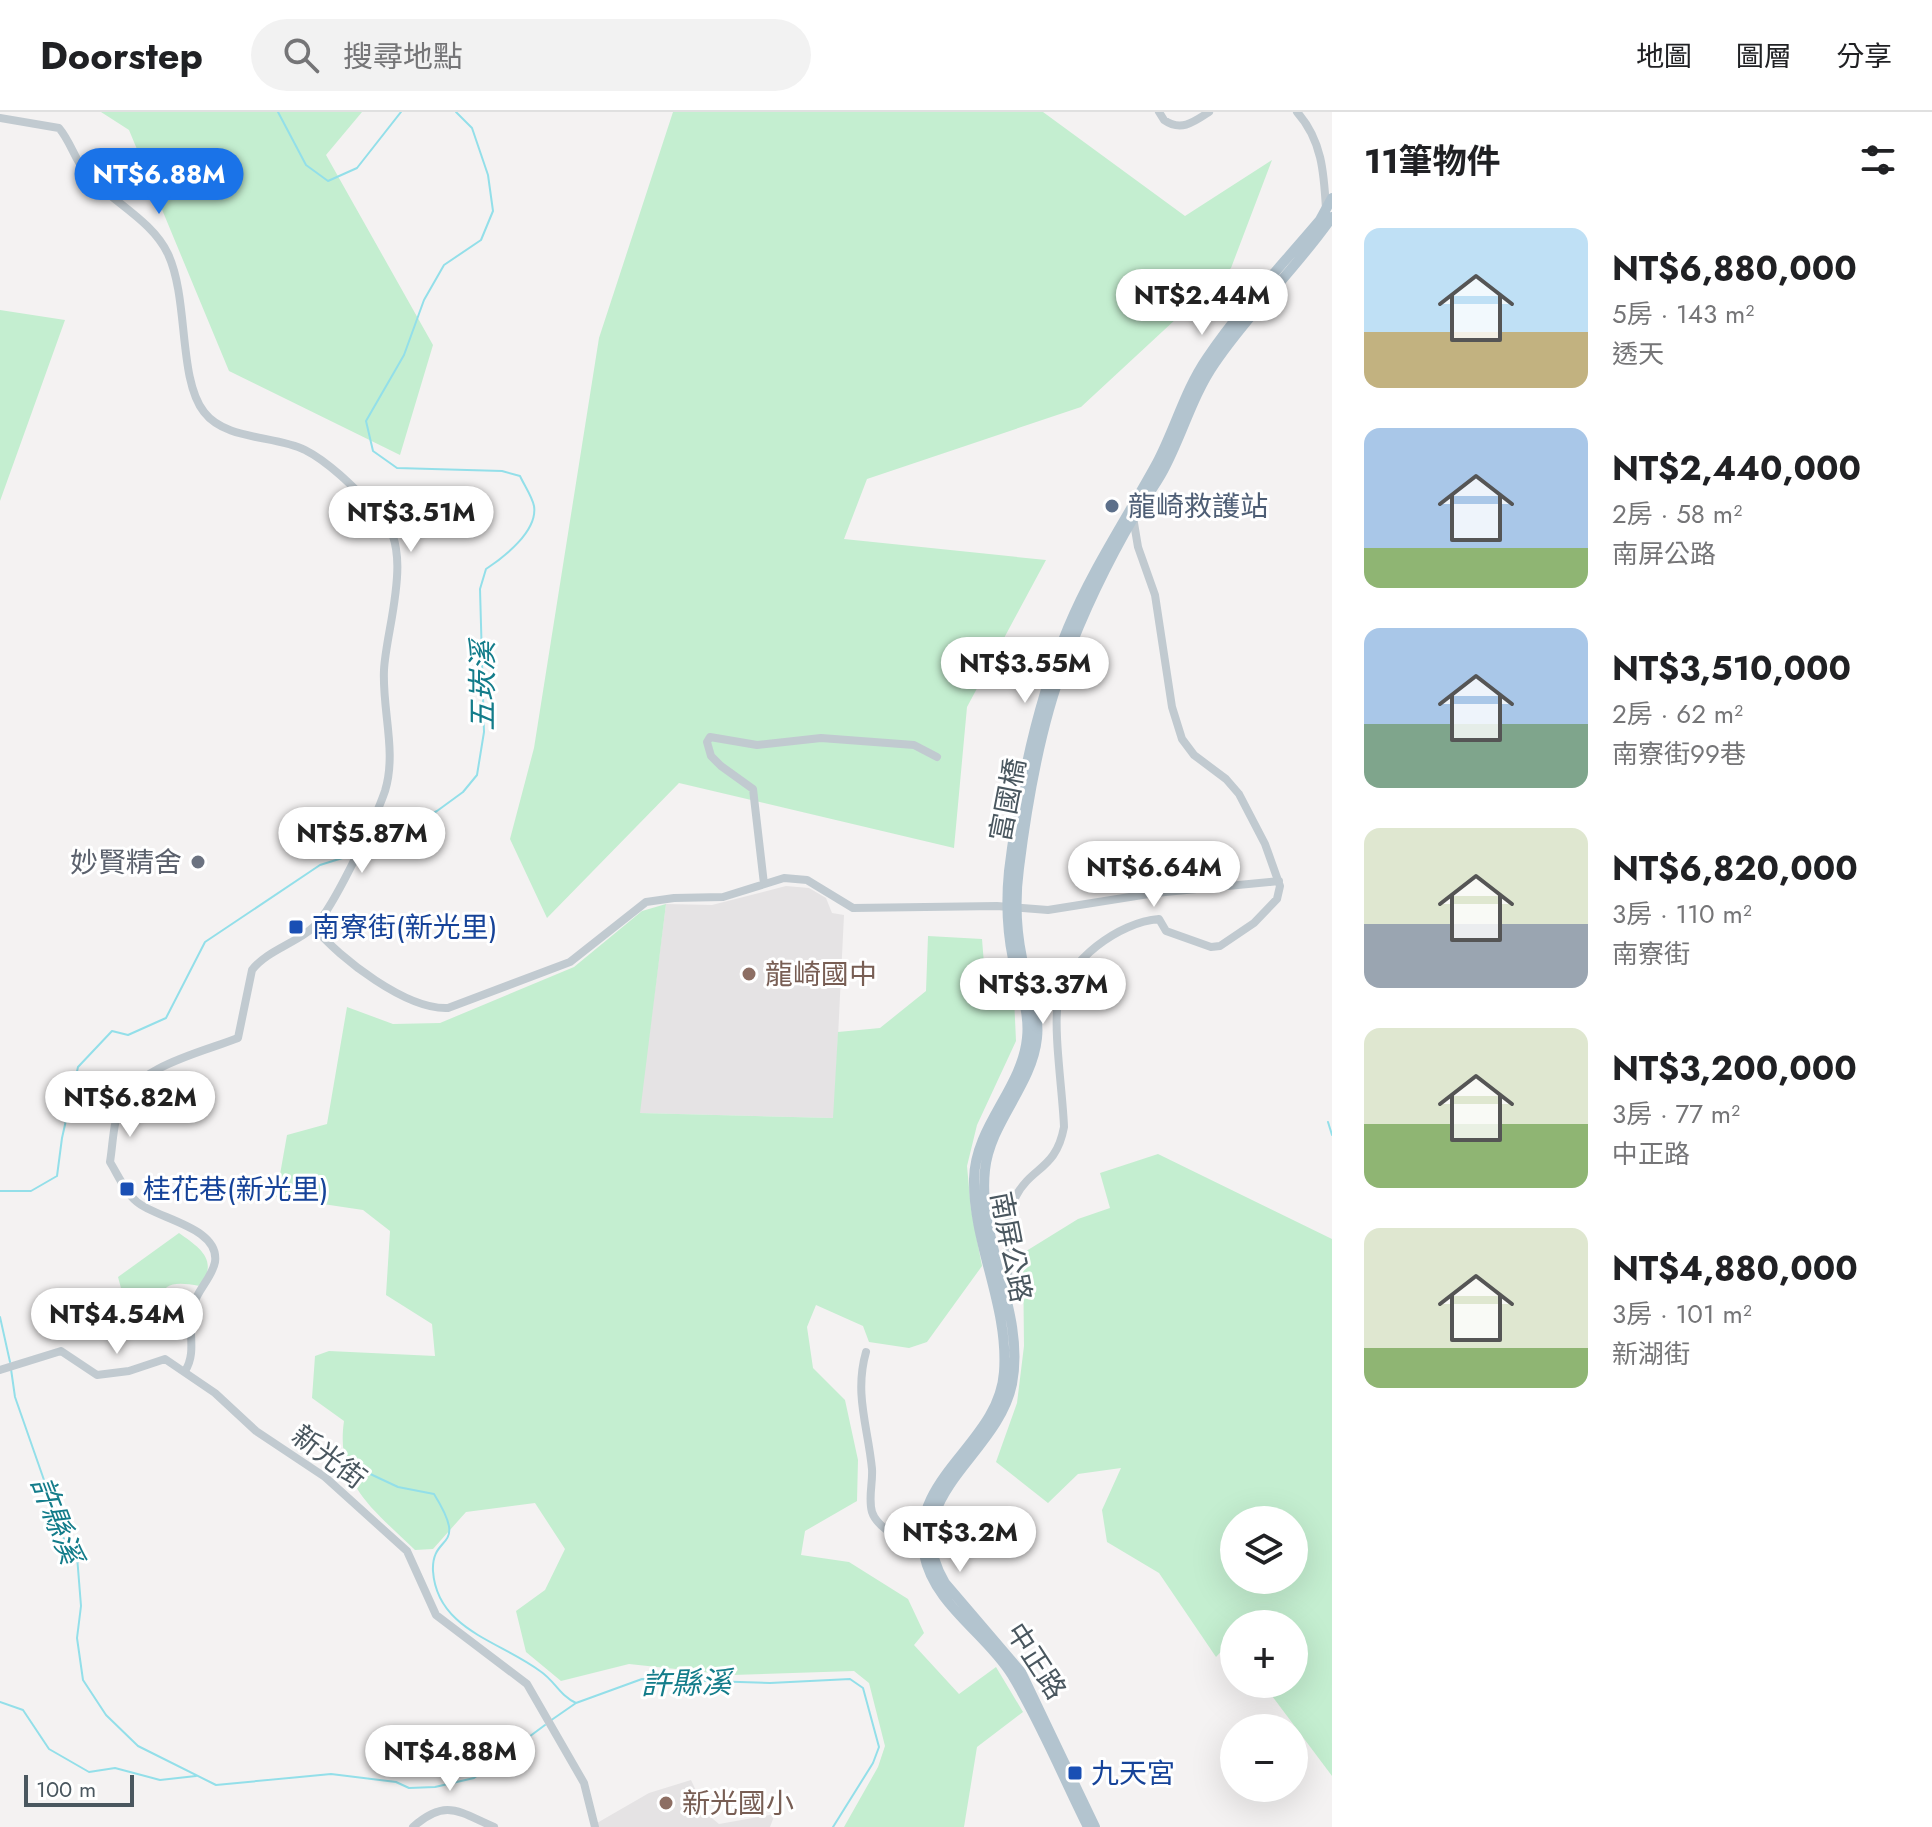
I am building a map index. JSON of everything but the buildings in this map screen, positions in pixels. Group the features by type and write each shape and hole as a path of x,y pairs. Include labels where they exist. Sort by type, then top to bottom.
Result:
{"main road":[{"path":"1130,514 1161,475 1200,388 1216,361 1330,214 1332,198"},
{"name":"富國橋","path":"1013,889 1063,668 1130,514"},
{"name":"南屏公路","path":"1008,1313 984,1195 985,1166 993,1138 1029,1068 1036,1043 1036,1017 1017,927 1013,889"},
{"name":"南屏公路","path":"1003,1339 977,1209 974,1173 985,1133 1020,1065 1027,1041 1027,1018 1008,928 1013,889"},
{"name":"中正路","path":"1008,1313 1014,1366 1008,1396 996,1424 948,1485 936,1508 927,1547 945,1583 1000,1643 1026,1681 1095,1827"},
{"name":"中正路","path":"1003,1339 1003,1384 994,1406 930,1497 923,1518 927,1547 938,1589 994,1650 1013,1678 1088,1827"}],"street":[{"path":"1159,112 1164,120 1178,126 1194,122 1209,112"},
{"path":"1297,112 1323,159 1330,214"},
{"path":"0,118 59,128 87,174 160,240 173,266 183,302 189,370 199,404 213,420 235,430 304,450 381,515 392,534 396,604 384,669 389,768 385,791 371,821 324,914 314,927 252,970 238,1038 181,1057 136,1085 119,1107 110,1162 130,1196 142,1206 204,1237 214,1253 212,1270 193,1305 191,1362 185,1371"},
{"path":"1003,1339 1008,1313 1013,1204 1018,1192 1055,1156 1062,1140 1058,1005 1074,972 1096,947 1134,923 1159,919 1166,931 1211,947 1226,944 1277,899 1279,881 1265,844 1239,794 1226,779 1194,755 1182,739 1172,707 1155,595 1130,514"},
{"path":"764,884 753,789 711,756 707,742 710,737 757,745 821,738 914,745 937,757"},
{"path":"314,927 343,958 416,1003 433,1009 448,1008 570,962 646,902 664,898 723,897 799,877 825,888 853,908 997,906 1048,910 1155,893 1279,881"},
{"name":"新光街","path":"0,1370 61,1351 71,1354 86,1371 97,1375 129,1371 165,1359 215,1393 256,1431 325,1477 407,1551 436,1615 518,1677 535,1698 584,1783 595,1827"},
{"path":"866,1352 859,1379 872,1472 873,1515 882,1526 927,1547"},
{"path":"413,1827 426,1815 448,1808 494,1827"}],"shaded area":[{"name":"龍崎國中","path":"786,886 809,888 826,898 832,913 844,915 834,1118 639,1113 666,904 712,905"},
{"name":"新光國小","path":"691,1780 707,1814 719,1824 775,1814 770,1827 598,1827 597,1823 649,1793"}],"green space":[{"path":"101,112 362,112 326,155 433,345 400,455 229,371 129,130"},
{"path":"673,112 1043,112 1185,216 1272,160 1231,268 1081,407 867,479 844,539 1046,560 967,707 954,848 679,783 547,918 510,839 534,748 599,338"},
{"path":"0,310 65,320 0,501"},
{"path":"666,904 640,1113 833,1118 838,1032 880,1028 926,991 928,936 982,939 986,989 1014,997 1016,1041 977,1125 967,1166 971,1209 982,1266 927,1342 909,1348 869,1342 863,1326 816,1305 807,1327 813,1368 845,1400 858,1460 857,1501 805,1531 801,1555 849,1562 908,1599 924,1633 914,1645 959,1694 996,1667 1023,1712 977,1747 964,1827 844,1827 878,1767 885,1746 869,1683 854,1671 732,1675 629,1664 561,1681 526,1652 516,1611 545,1590 565,1549 535,1503 466,1512 433,1549 415,1550 372,1508 352,1479 343,1443 344,1421 312,1398 315,1356 329,1351 435,1356 432,1324 386,1295 390,1231 363,1210 276,1197 287,1135 327,1124 347,1007 393,1024 440,1023 574,967 642,911"},
{"path":"1158,1154 1332,1239 1332,1776 1308,1744 1308,1714 1286,1714 1274,1698 1308,1698 1308,1610 1220,1610 1220,1653 1216,1657 1159,1573 1107,1542 1102,1510 1121,1468 1078,1474 1048,1503 996,1462 1017,1403 1024,1346 1023,1253 1078,1219 1110,1208 1100,1173"},
{"path":"179,1233 200,1250 207,1262 208,1269 200,1286 174,1284 163,1291 144,1317 128,1314 118,1277"}],"waterway":[{"name":"五崁溪","path":"278,112 306,165 328,181 357,168 401,112"},
{"name":"五崁溪","path":"362,852 437,811 463,792 477,775 484,732 480,589 486,569 518,542 531,525 534,515 533,502 520,476 502,471 397,468 373,451 366,421 404,355 424,300 444,265 481,240 493,211 488,175 472,128 456,112"},
{"name":"五崁溪","path":"0,1191 31,1191 57,1176 78,1067 112,1031 128,1035 166,1018 205,942 320,865 352,855"},
{"path":"1328,1122 1332,1135"},
{"name":"許縣溪","path":"0,1317 10,1362"},
{"name":"許縣溪","path":"11,1369 15,1397 44,1480 54,1525 77,1556 81,1606 77,1638 83,1680 106,1715 138,1746 216,1785 331,1774 396,1782 409,1788 435,1787 474,1778 545,1725"},
{"path":"347,1475 366,1472 398,1487 434,1494 449,1525 449,1534 434,1559 433,1571 437,1591 446,1607 473,1632 540,1671 576,1703"},
{"name":"許縣溪","path":"550,1721 576,1703 642,1679 770,1683 850,1679 863,1688 879,1747 873,1763 833,1827"},
{"path":"0,1702 23,1710 49,1749 89,1772 115,1768 160,1780 196,1776"}],"place":[{"name":"龍崎救護站","path":"1112,506"},
{"name":"妙賢精舍","path":"198,862"},
{"name":"南寮街(新光里)","path":"296,927"},
{"name":"龍崎國中","path":"749,974"},
{"name":"桂花巷(新光里)","path":"127,1189"},
{"name":"九天宮","path":"1075,1773"},
{"name":"新光國小","path":"666,1803"}]}
